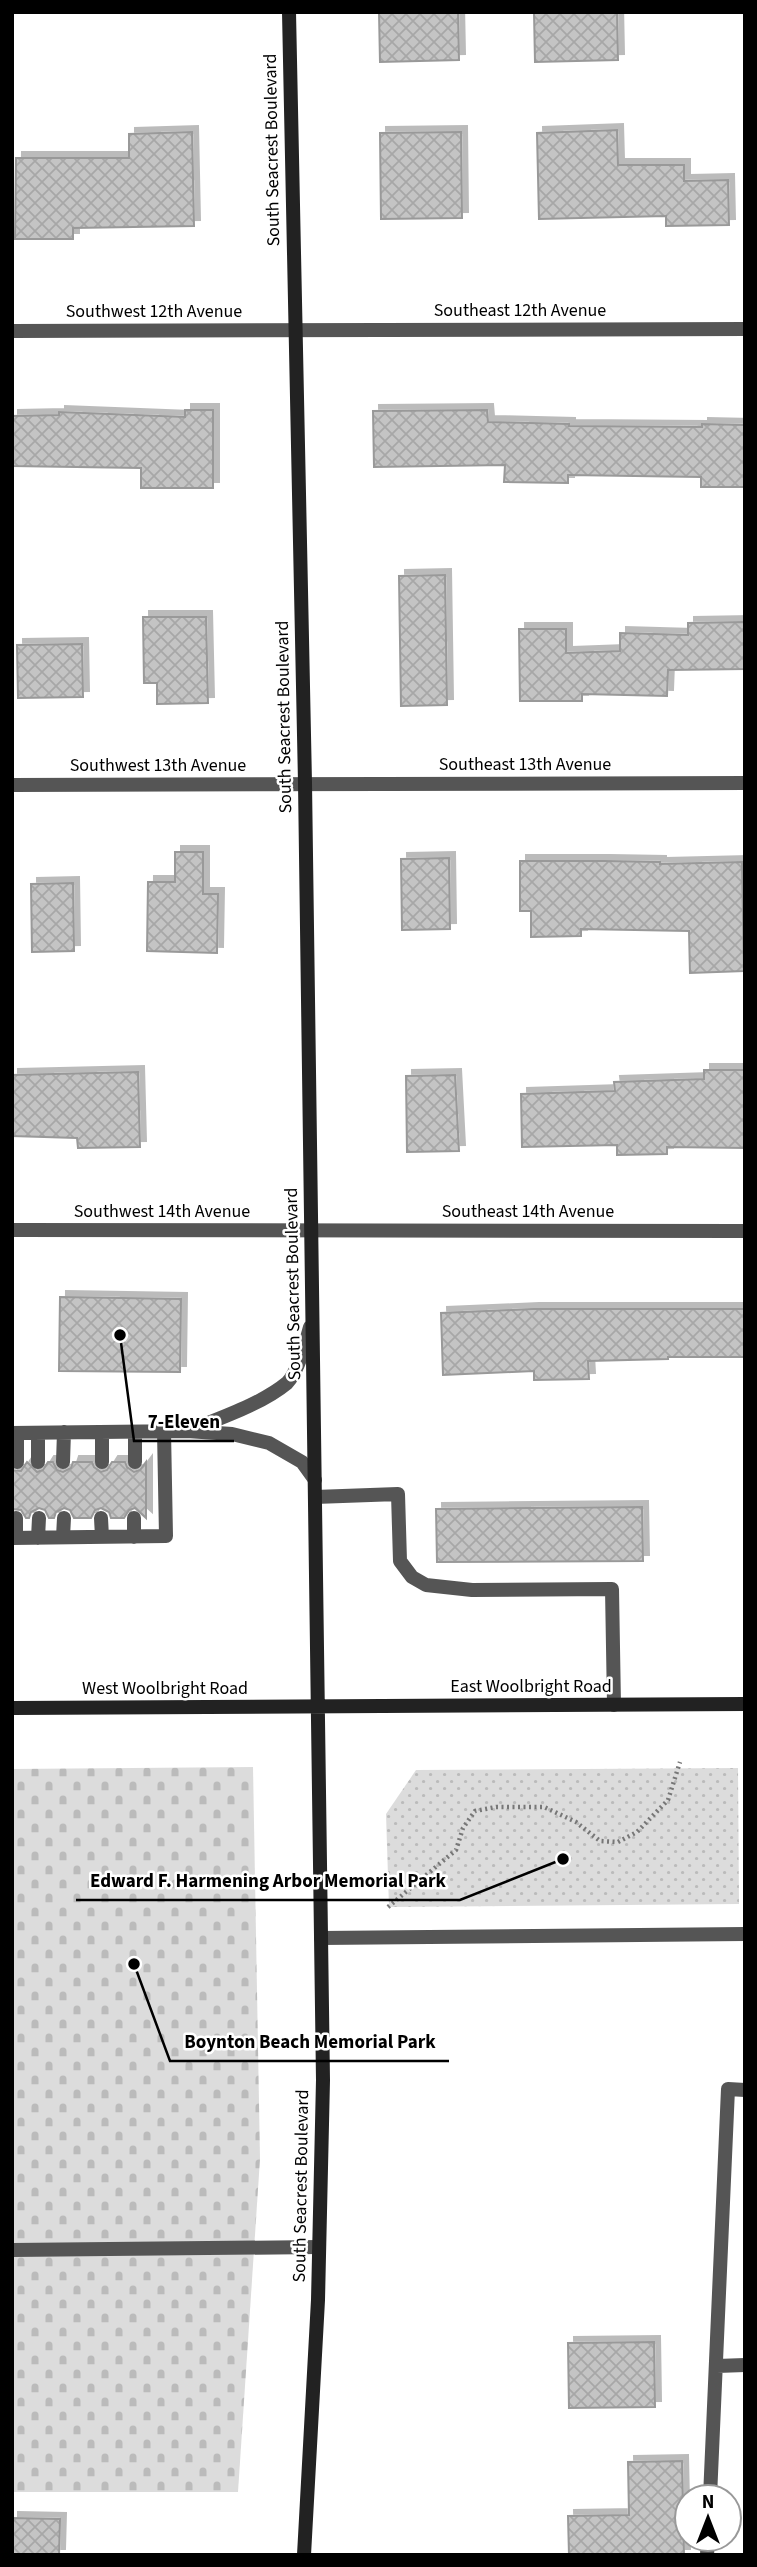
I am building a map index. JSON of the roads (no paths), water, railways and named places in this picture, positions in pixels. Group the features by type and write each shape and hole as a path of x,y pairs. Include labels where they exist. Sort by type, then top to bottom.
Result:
{"street":[{"name":"South Seacrest Boulevard","path":"289,12 305,783 323,2080 319,2247 304,2555"},
{"name":"Southeast 12th Avenue","path":"295,330 745,329"},
{"name":"Southwest 12th Avenue","path":"12,331 295,330"},
{"name":"Southeast 13th Avenue","path":"305,783 745,782"},
{"name":"Southwest 13th Avenue","path":"12,785 305,783"},
{"name":"Southwest 14th Avenue","path":"12,1230 311,1230"},
{"name":"Southeast 14th Avenue","path":"311,1230 745,1231"},
{"path":"187,1431 239,1411 289,1381 305,1348 312,1316"},
{"path":"16,1518 14,1538 166,1536 164,1431"},
{"path":"18,1462 15,1433 187,1431 232,1434 269,1443 302,1462 315,1480"},
{"path":"63,1462 64,1432"},
{"path":"102,1432 102,1462"},
{"path":"135,1432 135,1462"},
{"path":"37,1433 38,1462"},
{"path":"315,1497 398,1494 400,1561 412,1577 426,1585 472,1590 612,1589 614,1704"},
{"path":"38,1518 38,1538"},
{"path":"63,1537 64,1518"},
{"path":"101,1518 102,1537"},
{"path":"134,1518 134,1537"},
{"name":"East Woolbright Road","path":"317,1707 745,1704"},
{"name":"West Woolbright Road","path":"12,1708 317,1707"},
{"path":"321,1938 745,1934"},
{"path":"711,2483 728,2089 745,2090"},
{"path":"12,2250 319,2247"},
{"path":"717,2366 745,2365"}],"place":[{"name":"7-Eleven","path":"120,1335"},
{"name":"Edward F. Harmening Arbor Memorial Park","path":"563,1859"},
{"name":"Boynton Beach Memorial Park","path":"134,1964"}]}
